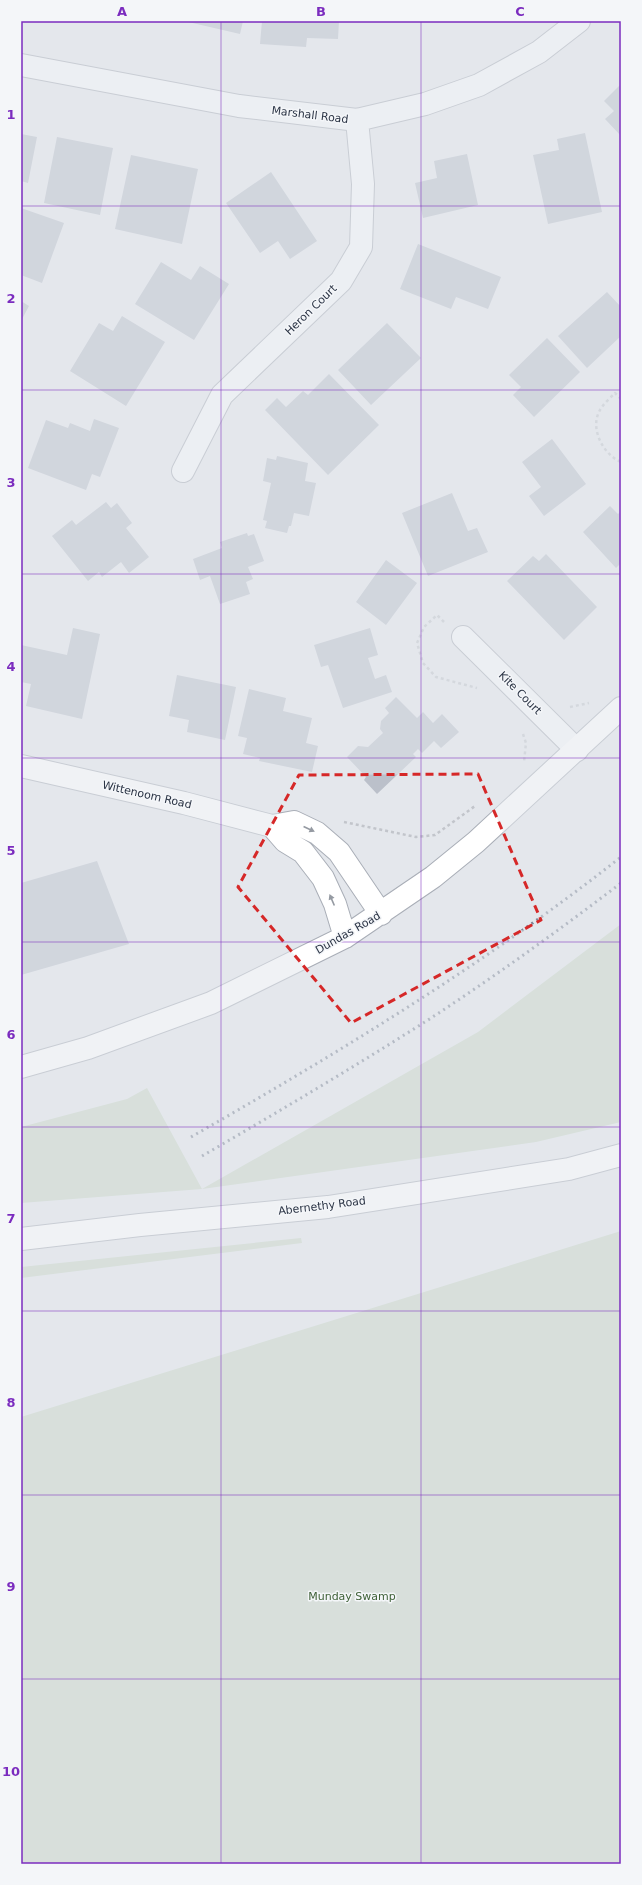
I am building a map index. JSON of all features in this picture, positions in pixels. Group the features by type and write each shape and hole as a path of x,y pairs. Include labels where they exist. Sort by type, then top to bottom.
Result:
{"main road":[{"name":"Dundas Road","path":"21,1067 88,1048 211,1003 345,937 381,914 432,877 476,842 621,708"},
{"name":"Wittenoom Road","path":"21,766 184,803 272,826 294,822 317,833 339,852 381,914"},
{"path":"272,826 284,840 303,852 323,878 334,904 345,937"},
{"name":"Abernethy Road","path":"21,1240 140,1225 328,1207 569,1168 621,1155"}],"street":[{"name":"Marshall Road","path":"21,65 239,106 357,120 426,104 479,85 539,52 579,21"},
{"name":"Heron Court","path":"183,471 222,395 341,281 361,247 362,184 357,120"},
{"name":"Kite Court","path":"463,637 577,750"}],"path":[{"path":"621,399 616,393 599,411 595,424 600,441 610,456 621,462"},
{"path":"463,637 436,615 424,627 417,643 423,664 436,677 480,689"},
{"path":"522,731 526,743 524,763"},
{"path":"338,821 416,837 423,837 435,835 479,803"}],"highlighted area":[{"path":"478,774 541,920 351,1023 238,887 299,775"}],"green space":[{"path":"621,924 621,1122 536,1142 202,1189 478,1032"},
{"path":"147,1088 202,1189 21,1203 21,1127 127,1099"},
{"name":"Munday Swamp","path":"621,1231 621,1864 21,1864 21,1417"},
{"path":"301,1238 302,1243 21,1278 21,1267"}],"building":[{"path":"184,21 243,21 240,34"},
{"path":"262,21 339,21 338,39 307,38 306,47 260,44"},
{"path":"621,84 621,136 605,119 614,111 604,101"},
{"path":"585,133 602,212 548,224 533,155 559,150 557,139"},
{"path":"21,134 37,137 28,183 21,181"},
{"path":"57,137 113,148 100,215 44,203"},
{"path":"467,154 478,205 423,218 415,183 437,178 434,161"},
{"path":"131,155 198,169 182,244 115,229"},
{"path":"271,172 317,241 290,259 278,241 260,253 226,203"},
{"path":"21,208 64,223 42,283 21,275"},
{"path":"418,244 501,277 488,309 456,297 451,309 400,289"},
{"path":"161,262 191,280 200,266 229,284 194,340 135,304"},
{"path":"607,292 621,307 621,336 587,368 558,336"},
{"path":"21,301 29,306 21,321"},
{"path":"122,316 165,342 126,406 70,371 99,323 113,331"},
{"path":"387,323 421,358 371,405 338,370"},
{"path":"547,338 580,372 534,417 513,395 521,387 509,375"},
{"path":"329,374 379,425 328,475 265,410 277,398 286,407 303,391 308,395"},
{"path":"94,419 119,428 100,477 92,474 86,490 28,468 46,420 68,428 70,423 90,431"},
{"path":"552,439 586,484 544,516 529,496 541,487 522,462"},
{"path":"277,456 308,463 305,481 316,483 309,516 294,513 291,526 289,526 287,533 265,528 267,521 263,520 271,483 263,481 267,458 276,460"},
{"path":"452,493 468,531 477,528 488,552 428,576 402,513"},
{"path":"106,502 111,508 117,503 132,523 126,528 149,557 129,573 121,562 102,577 99,572 88,581 52,536 72,520 76,525"},
{"path":"610,506 618,514 621,511 621,563 616,568 583,532"},
{"path":"247,533 248,536 254,534 264,561 248,567 253,579 246,582 250,594 220,604 210,576 200,580 193,559 222,548 220,542"},
{"path":"546,554 597,607 564,640 507,581 533,556 539,561"},
{"path":"386,560 417,583 386,625 356,602"},
{"path":"73,628 100,634 82,719 26,706 31,684 21,682 21,645 67,655"},
{"path":"370,628 378,655 368,658 375,679 386,675 392,692 343,708 328,665 321,667 314,645"},
{"path":"177,675 236,687 225,740 187,732 189,720 169,716"},
{"path":"249,689 286,698 283,711 312,718 306,743 318,746 312,772 259,761 260,758 243,754 247,738 238,736"},
{"path":"396,697 417,718 423,712 433,723 442,714 459,732 441,748 434,741 422,753 418,749 413,754 416,757 377,794 364,780 366,777 347,757 358,746 368,747 383,733 380,729 381,721 389,713 385,708"},
{"path":"97,861 129,944 21,975 21,883"}],"railway":[{"path":"191,1137 357,1039 465,970 518,934 621,857"},
{"path":"202,1156 316,1089 428,1020 574,919 621,883"}]}
